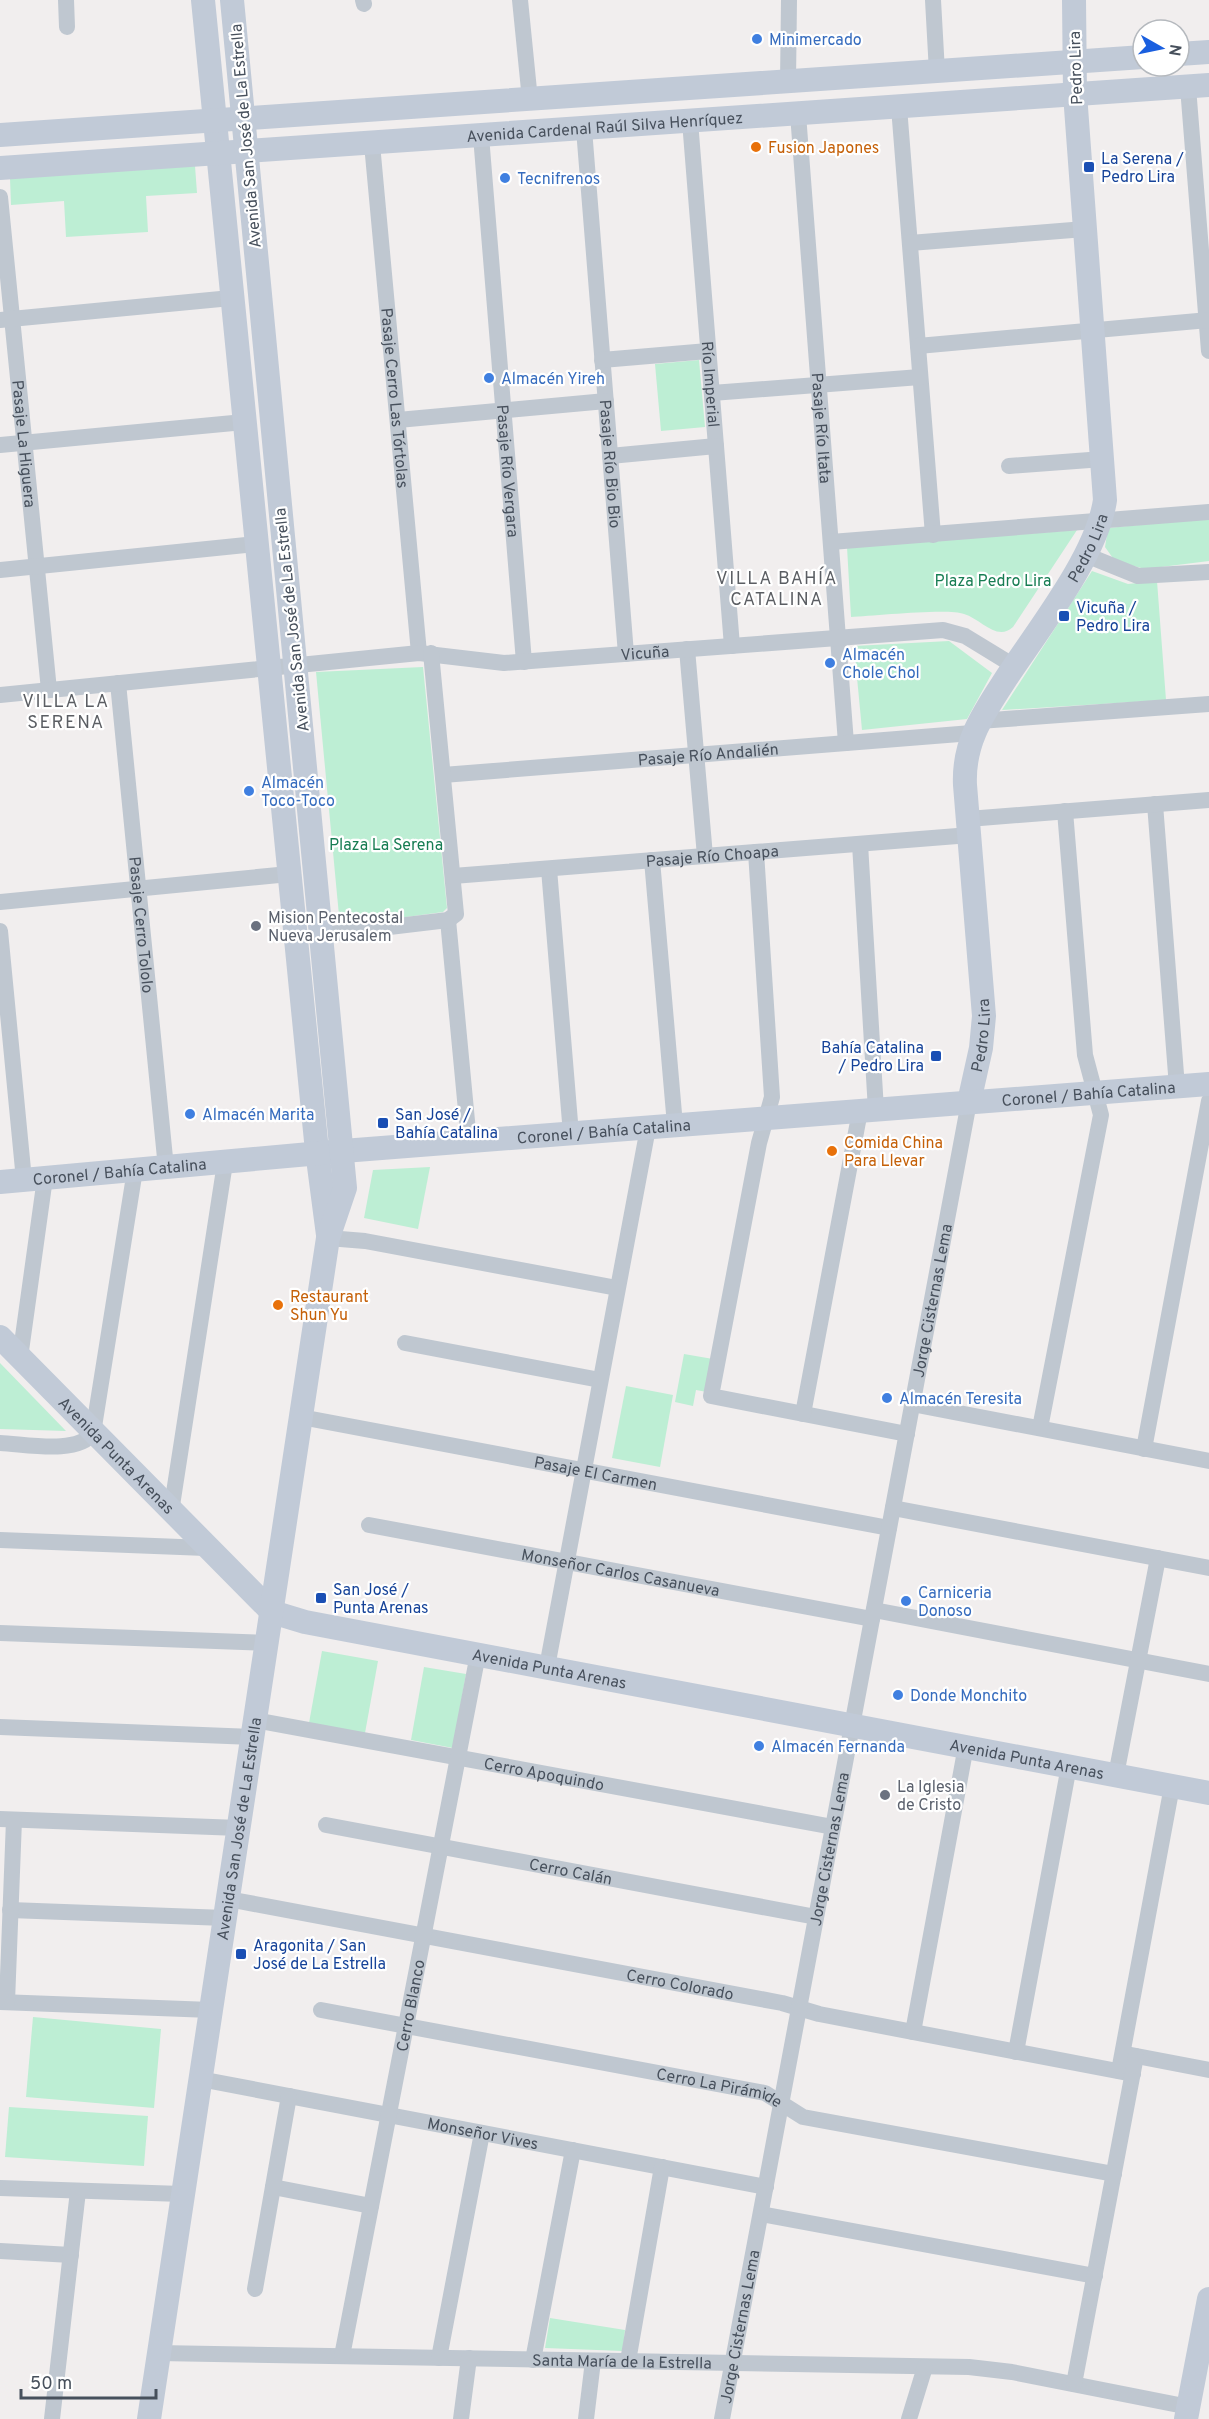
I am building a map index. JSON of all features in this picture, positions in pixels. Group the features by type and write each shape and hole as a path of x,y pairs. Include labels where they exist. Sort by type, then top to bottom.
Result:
{"main road":[{"name":"Avenida San José de La Estrella","path":"203,0 317,1155 328,1238"},
{"name":"Avenida San José de La Estrella","path":"149,2419 328,1238 345,1188 232,0"},
{"name":"Pedro Lira","path":"969,1102 981,1048 984,1016 965,762 976,727 1086,555 1101,521 1105,488 1075,94 1074,0"},
{"path":"1191,53 1209,52"},
{"name":"Avenida Cardenal Raúl Silva Henríquez","path":"0,135 1131,58"},
{"name":"Avenida Cardenal Raúl Silva Henríquez","path":"0,168 217,155 1199,86"},
{"name":"Coronel / Bahía Catalina","path":"23,1180 675,1125 1209,1084"},
{"name":"Avenida Punta Arenas","path":"0,1337 206,1548 272,1612 298,1620 1209,1793"},
{"path":"1187,2413 1209,2299"}],"street":[{"path":"66,0 67,27"},
{"path":"520,0 530,100"},
{"path":"788,82 789,0"},
{"path":"933,0 937,72"},
{"path":"1199,86 1209,351"},
{"path":"899,107 933,534"},
{"name":"Pasaje Río Itata","path":"798,114 846,743"},
{"name":"Río Imperial","path":"690,121 732,646"},
{"name":"Pasaje Río Bio Bio","path":"584,129 626,654"},
{"name":"Pasaje Río Vergara","path":"481,136 524,662"},
{"name":"Pasaje Cerro Las Tórtolas","path":"372,144 398,420 425,653 443,775 453,876 451,919 469,1142"},
{"name":"Pasaje La Higuera","path":"0,197 6,320 24,443 49,690"},
{"path":"910,243 1085,229"},
{"path":"6,320 231,298"},
{"path":"918,346 1208,320"},
{"path":"602,360 708,351"},
{"path":"712,393 920,377"},
{"path":"398,420 606,401"},
{"path":"0,445 244,422"},
{"path":"610,456 716,446"},
{"path":"1009,466 1103,459"},
{"path":"831,542 1209,512"},
{"path":"0,570 256,544"},
{"path":"1086,555 1138,576 1209,572"},
{"name":"Vicuña","path":"0,694 425,653 492,663 524,662 932,630 953,632 970,639 1014,666"},
{"path":"687,649 705,856"},
{"name":"Pasaje Cerro Tololo","path":"118,683 166,1168"},
{"name":"Pasaje Río Andalién","path":"443,775 846,743 976,727 1209,704"},
{"name":"Pasaje Río Choapa","path":"453,876 860,844 1065,811 1209,800"},
{"path":"1155,804 1177,1086"},
{"path":"1040,1428 1101,1124 1096,1093 1085,1055 1065,811"},
{"path":"803,1414 868,1110 860,844"},
{"path":"756,852 772,1097 768,1118 759,1143 711,1396 907,1434"},
{"path":"652,860 675,1125"},
{"path":"549,869 571,1134"},
{"path":"0,902 289,874"},
{"path":"322,935 451,919"},
{"path":"0,931 23,1180 20,1358"},
{"path":"1144,1449 1209,1101"},
{"name":"Jorge Cisternas Lema","path":"722,2419 969,1102"},
{"path":"547,1667 648,1128"},
{"path":"171,1512 225,1163"},
{"path":"0,1443 75,1446 89,1439 93,1433 135,1170"},
{"path":"328,1238 364,1241 617,1288"},
{"path":"405,1343 600,1380"},
{"path":"912,1404 1209,1461"},
{"name":"Pasaje El Carmen","path":"301,1417 889,1528"},
{"path":"893,1508 1209,1568"},
{"name":"Monseñor Carlos Casanueva","path":"369,1525 567,1562 1209,1674"},
{"path":"0,1540 206,1548"},
{"path":"1116,1775 1158,1558"},
{"path":"0,1633 267,1643"},
{"name":"Cerro Blanco","path":"342,2356 478,1654"},
{"name":"Cerro Apoquindo","path":"0,1727 254,1728 458,1757 833,1827"},
{"path":"913,2032 966,1746"},
{"path":"1016,2052 1069,1766"},
{"path":"1074,2384 1114,2174 1126,2072 1172,1786"},
{"path":"211,2010 3,2002 10,1910 7,1819 238,1828"},
{"name":"Cerro Calán","path":"326,1825 816,1917"},
{"name":"Cerro Colorado","path":"10,1910 226,1909 423,1936 1126,2072"},
{"name":"Cerro La Pirámide","path":"321,2010 765,2093 803,2117 1114,2174"},
{"path":"1129,2055 1209,2070"},
{"name":"Monseñor Vives","path":"200,2079 766,2187"},
{"path":"255,2289 290,2097"},
{"path":"439,2358 482,2133"},
{"path":"533,2360 573,2151"},
{"path":"628,2361 662,2167"},
{"path":"273,2187 371,2206"},
{"path":"0,2188 182,2194"},
{"path":"52,2419 78,2191"},
{"path":"761,2214 1095,2276"},
{"path":"0,2251 71,2255"},
{"name":"Santa María de la Estrella","path":"158,2353 987,2368 1074,2384 1187,2413"},
{"path":"461,2419 469,2358"},
{"path":"586,2419 592,2361"},
{"path":"909,2419 925,2367"}],"green space":[{"path":"195,166 197,193 146,196 148,232 66,237 64,201 11,205 10,178"},
{"path":"699,360 705,427 661,431 655,364"},
{"path":"1209,518 1209,561 1145,569 1115,561 1105,547 1108,528"},
{"name":"Plaza Pedro Lira","path":"1077,530 1013,627 1007,631 995,631 964,614 955,612 851,617 847,547"},
{"path":"1092,571 1128,584 1157,581 1166,700 1002,710"},
{"path":"949,641 992,673 967,719 862,730 854,646"},
{"name":"Plaza La Serena","path":"423,667 447,908 443,912 340,926 316,672"},
{"path":"430,1167 418,1229 364,1218 373,1170"},
{"path":"684,1354 713,1359 707,1392 696,1390 693,1406 675,1402"},
{"path":"0,1363 66,1431 0,1429"},
{"path":"626,1386 673,1395 660,1467 612,1458"},
{"path":"322,1651 378,1661 365,1733 309,1723"},
{"path":"424,1667 466,1674 453,1748 411,1740"},
{"path":"33,2017 161,2029 154,2108 26,2097"},
{"path":"9,2107 148,2116 144,2166 5,2157"},
{"path":"550,2318 625,2330 623,2351 545,2348"}],"place":[{"name":"Minimercado","path":"757,39"},
{"name":"Fusion Japones","path":"756,147"},
{"name":"La Serena / Pedro Lira","path":"1089,167"},
{"name":"Tecnifrenos","path":"505,178"},
{"name":"Almacén Yireh","path":"489,378"},
{"name":"Vicuña / Pedro Lira","path":"1064,616"},
{"name":"Almacén Chole Chol","path":"830,663"},
{"name":"Almacén Toco-Toco","path":"249,791"},
{"name":"Mision Pentecostal Nueva Jerusalem","path":"256,926"},
{"name":"Bahía Catalina / Pedro Lira","path":"936,1056"},
{"name":"Almacén Marita","path":"190,1114"},
{"name":"San José / Bahía Catalina","path":"383,1123"},
{"name":"Comida China Para Llevar","path":"832,1151"},
{"name":"Restaurant Shun Yu","path":"278,1305"},
{"name":"Almacén Teresita","path":"887,1398"},
{"name":"San José / Punta Arenas","path":"321,1598"},
{"name":"Carniceria Donoso","path":"906,1601"},
{"name":"Donde Monchito","path":"898,1695"},
{"name":"Almacén Fernanda","path":"759,1746"},
{"name":"La Iglesia de Cristo","path":"885,1795"},
{"name":"Aragonita / San José de La Estrella","path":"241,1954"}],"district":[{"name":"VILLA BAHÍA CATALINA","path":"777,588"},
{"name":"VILLA LA SERENA","path":"66,711"}]}
